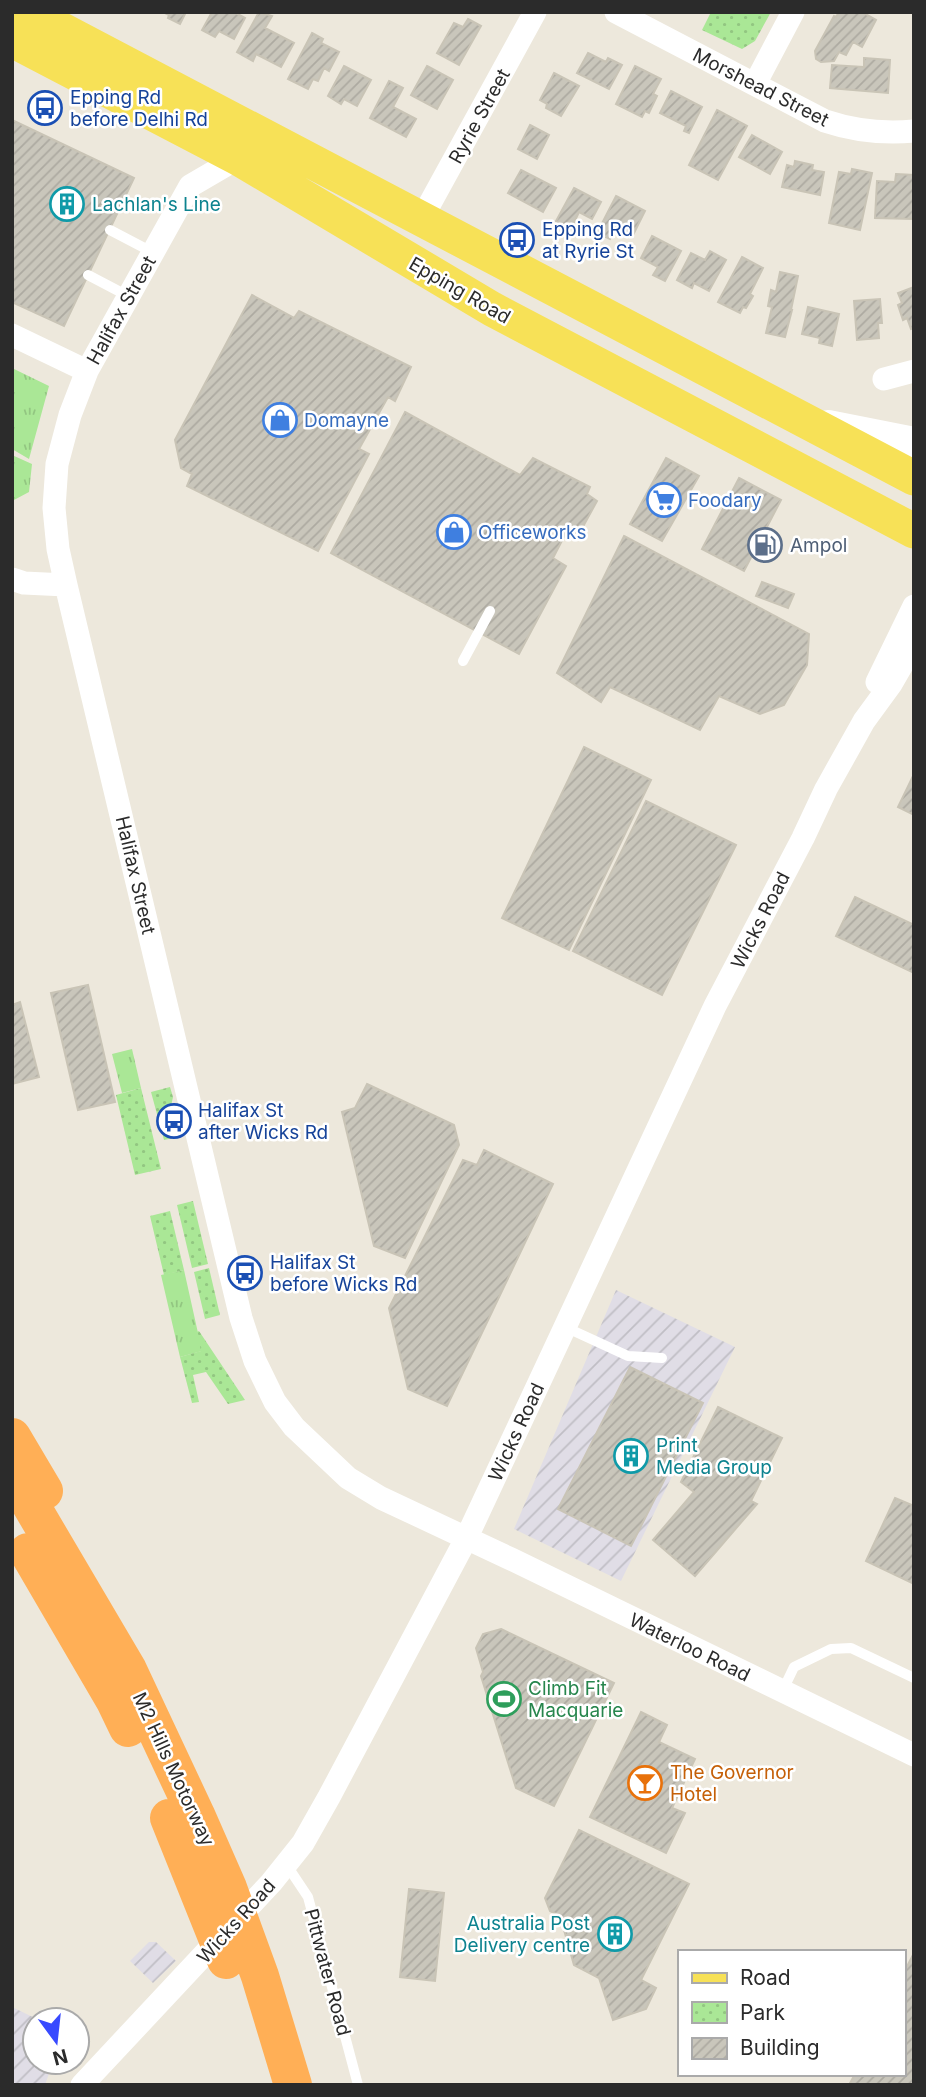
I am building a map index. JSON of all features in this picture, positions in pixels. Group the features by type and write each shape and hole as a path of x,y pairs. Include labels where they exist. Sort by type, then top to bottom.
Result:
{"highway":[{"path":"12,1437 67,1529 109,1636"},
{"name":"M2 Hills Motorway","path":"12,1474 134,1682 218,1899 249,1988 293,2085"},
{"name":"M2 Hills Motorway","path":"12,1524 115,1701 163,1802 218,1899"},
{"path":"12,1573 71,1660 115,1701"},
{"name":"M2 Hills Motorway","path":"249,1988 268,2085"}],"main road":[{"path":"28,12 914,478"},
{"name":"Epping Road","path":"12,40 238,158 492,309 914,530"},
{"path":"810,422 914,443"}],"street":[{"name":"Ryrie Street","path":"422,218 535,12"},
{"name":"Morshead Street","path":"616,12 825,121 846,128 892,133 914,131"},
{"path":"755,84 793,12"},
{"name":"Halifax Street","path":"238,158 190,186 87,371 70,415 57,464 54,508 58,549 241,1318 255,1361 275,1402 294,1427 348,1478 381,1498 466,1539"},
{"path":"12,335 87,371"},
{"path":"884,379 914,371"},
{"path":"12,579 24,583 65,585"},
{"name":"Wicks Road","path":"864,721 881,673 914,606"},
{"name":"Wicks Road","path":"82,2085 286,1864 303,1843 330,1797 466,1539 715,1006 826,789 864,721 891,684 914,644"},
{"name":"Waterloo Road","path":"466,1539 914,1755"}],"lane":[{"path":"110,230 152,252"},
{"path":"88,275 128,296"},
{"path":"463,661 490,611"},
{"path":"565,1327 628,1356 662,1359"},
{"path":"782,1692 794,1667 831,1649 851,1648 914,1678"},
{"name":"Pittwater Road","path":"286,1864 308,1897 358,2085"}],"shaded area":[{"path":"616,1290 735,1347 621,1581 514,1529"},
{"path":"149,1942 156,1942 176,1961 153,1983 130,1961"},
{"path":"12,2007 21,2011 21,2076 48,2076 45,2085 12,2085"}],"green space":[{"path":"711,12 771,12 755,41 742,49 702,30"},
{"path":"12,368 49,386 29,459 12,449"},
{"path":"12,455 32,464 29,492 14,500"},
{"path":"132,1049 141,1088 122,1093 112,1054"},
{"path":"170,1087 173,1097 168,1120 173,1138 164,1140 151,1092"},
{"path":"141,1088 161,1169 135,1175 116,1095"},
{"path":"193,1201 208,1264 192,1268 177,1205"},
{"path":"170,1211 184,1270 164,1275 150,1216"},
{"path":"209,1268 220,1315 205,1319 194,1272"},
{"path":"184,1270 202,1351 180,1357 161,1275"},
{"path":"199,1331 245,1400 228,1404 206,1372 193,1375 199,1402 192,1403 180,1357 201,1351"}],"building":[{"path":"163,12 186,12 180,24"},
{"path":"212,12 234,12 245,18 234,39 219,31 215,37 202,30"},
{"path":"259,12 272,16 265,28 294,43 281,67 256,54 253,61 237,52"},
{"path":"839,12 862,12 876,20 862,47 853,42 846,55 839,52 834,61 821,62 816,59 815,51 834,16"},
{"path":"468,19 481,26 459,65 437,53 454,23 463,27"},
{"path":"312,33 323,39 321,43 339,52 329,71 324,68 318,81 313,79 308,89 288,79"},
{"path":"588,53 606,62 608,58 622,65 609,89 577,73"},
{"path":"864,58 890,60 888,93 830,88 832,65 864,67"},
{"path":"344,66 371,80 357,106 344,99 341,104 328,96"},
{"path":"427,66 453,80 437,109 411,95"},
{"path":"635,66 661,79 653,94 657,96 649,113 645,111 642,117 616,104"},
{"path":"554,73 579,86 561,116 546,108 547,104 540,100"},
{"path":"389,81 403,88 393,107 416,119 406,137 370,118"},
{"path":"671,91 702,107 689,133 684,131 686,126 660,113"},
{"path":"717,110 747,126 718,180 689,165"},
{"name":"Lachlan's Line","path":"12,120 134,178 64,326 12,302"},
{"path":"530,125 549,135 537,159 518,149"},
{"path":"752,135 782,152 770,174 739,157"},
{"path":"795,161 813,165 812,170 824,172 820,195 782,187 787,165 794,167"},
{"path":"852,169 872,173 860,230 829,223 839,172 851,174"},
{"path":"521,170 556,188 543,212 508,193"},
{"path":"896,174 914,175 913,219 875,218 877,181 895,182"},
{"path":"574,188 601,202 592,219 579,212 571,229 556,221"},
{"path":"616,196 645,211 633,235 615,229 610,239 597,233"},
{"path":"652,236 681,251 665,281 653,275 658,267 641,258"},
{"path":"710,251 726,260 709,291 694,283 692,288 677,280 691,253 705,260"},
{"path":"742,257 763,268 750,294 753,296 740,313 718,302"},
{"path":"780,272 798,276 785,337 766,333 772,307 768,306 771,290 776,292"},
{"path":"914,287 914,328 911,329 907,318 903,320 898,305 902,303 898,293"},
{"name":"Domayne","path":"252,295 294,318 299,311 411,367 395,401 388,397 359,449 369,454 318,551 187,486 192,474 181,468 175,440"},
{"path":"880,299 882,323 878,323 879,338 857,340 854,301"},
{"path":"808,307 839,314 832,346 819,343 820,338 802,334"},
{"name":"Officeworks","path":"405,412 520,475 533,458 590,487 587,494 597,501 579,534 568,529 553,558 566,566 519,654 331,553"},
{"name":"Foodary","path":"666,458 699,476 662,541 630,524"},
{"path":"739,478 781,500 744,571 702,549"},
{"path":"624,536 809,634 807,665 784,705 760,714 719,696 700,730 610,687 601,702 557,673"},
{"path":"762,582 794,594 788,608 756,596"},
{"path":"584,747 651,780 569,950 502,918"},
{"path":"914,774 914,815 898,807"},
{"path":"646,801 736,845 662,995 573,951"},
{"path":"855,897 914,925 914,973 836,936"},
{"path":"88,985 115,1102 78,1110 51,993"},
{"path":"20,1002 39,1077 12,1084 12,1005"},
{"path":"367,1084 454,1125 459,1145 405,1258 374,1246 342,1112 355,1108"},
{"path":"484,1150 553,1184 447,1406 408,1389 389,1308 463,1160 477,1165"},
{"name":"Print Media Group","path":"630,1367 703,1403 631,1546 558,1509"},
{"path":"718,1407 782,1438 751,1501 757,1504 695,1576 653,1540 694,1492 681,1482"},
{"path":"895,1498 914,1506 914,1584 866,1561"},
{"path":"501,1629 614,1683 554,1806 516,1788 481,1676 483,1672 476,1648 483,1634"},
{"name":"The Governor Hotel","path":"641,1712 667,1725 659,1742 695,1759 672,1808 685,1813 666,1853 590,1817"},
{"name":"Australia Post Delivery centre","path":"579,1830 689,1884 641,1980 656,1988 646,2009 613,2020 599,1978 574,1965 560,1916 550,1911 545,1898"},
{"path":"409,1889 444,1893 435,1981 400,1977"},
{"path":"914,1953 914,2085 849,2085 854,2076 905,2076 905,1970"}],"place":[{"name":"Epping Rd before Delhi Rd","path":"45,108"},
{"name":"Lachlan's Line","path":"67,204"},
{"name":"Epping Rd at Ryrie St","path":"517,240"},
{"name":"Domayne","path":"280,420"},
{"name":"Foodary","path":"664,500"},
{"name":"Officeworks","path":"454,532"},
{"name":"Ampol","path":"765,545"},
{"name":"Halifax St after Wicks Rd","path":"174,1121"},
{"name":"Halifax St before Wicks Rd","path":"245,1273"},
{"name":"Print Media Group","path":"631,1456"},
{"name":"Climb Fit Macquarie","path":"504,1699"},
{"name":"The Governor Hotel","path":"645,1783"},
{"name":"Australia Post Delivery centre","path":"615,1934"}]}
